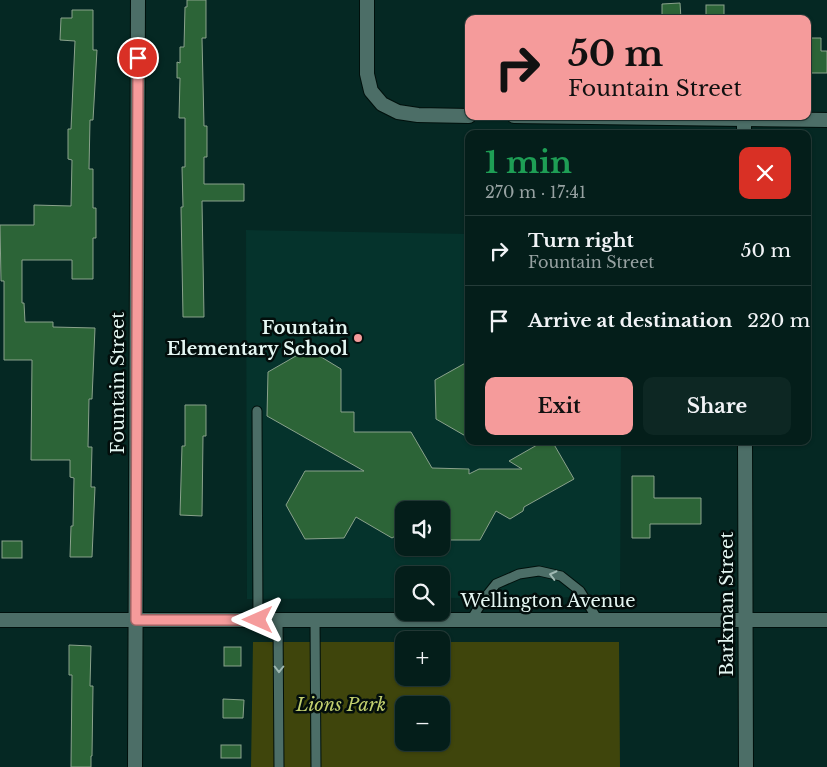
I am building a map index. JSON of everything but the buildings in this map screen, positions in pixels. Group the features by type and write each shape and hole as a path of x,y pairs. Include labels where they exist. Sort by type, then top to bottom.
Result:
{"street":[{"name":"Fountain Street","path":"136,767 138,0"},
{"path":"367,0 367,74 371,91 382,104 398,112 418,115 465,116"},
{"path":"811,120 827,120"},
{"name":"Barkman Street","path":"745,445 746,767"},
{"name":"Wellington Avenue","path":"0,620 827,620"}],"lane":[{"path":"257,411 258,620"},
{"path":"471,620 496,584 519,574 538,571 561,576 580,591 598,620"},
{"path":"278,620 279,767"},
{"path":"315,620 316,767"}],"shaded area":[{"name":"Fountain Elementary School","path":"246,230 465,234 465,445 621,445 620,597 450,598 450,566 395,566 395,598 247,599"}],"green space":[{"name":"Lions Park","path":"253,642 395,642 395,686 450,686 450,642 619,642 620,767 251,767"}],"place":[{"name":"Fountain Elementary School","path":"358,338"}],"route":[{"path":"138,58 136,620 258,620"}]}
